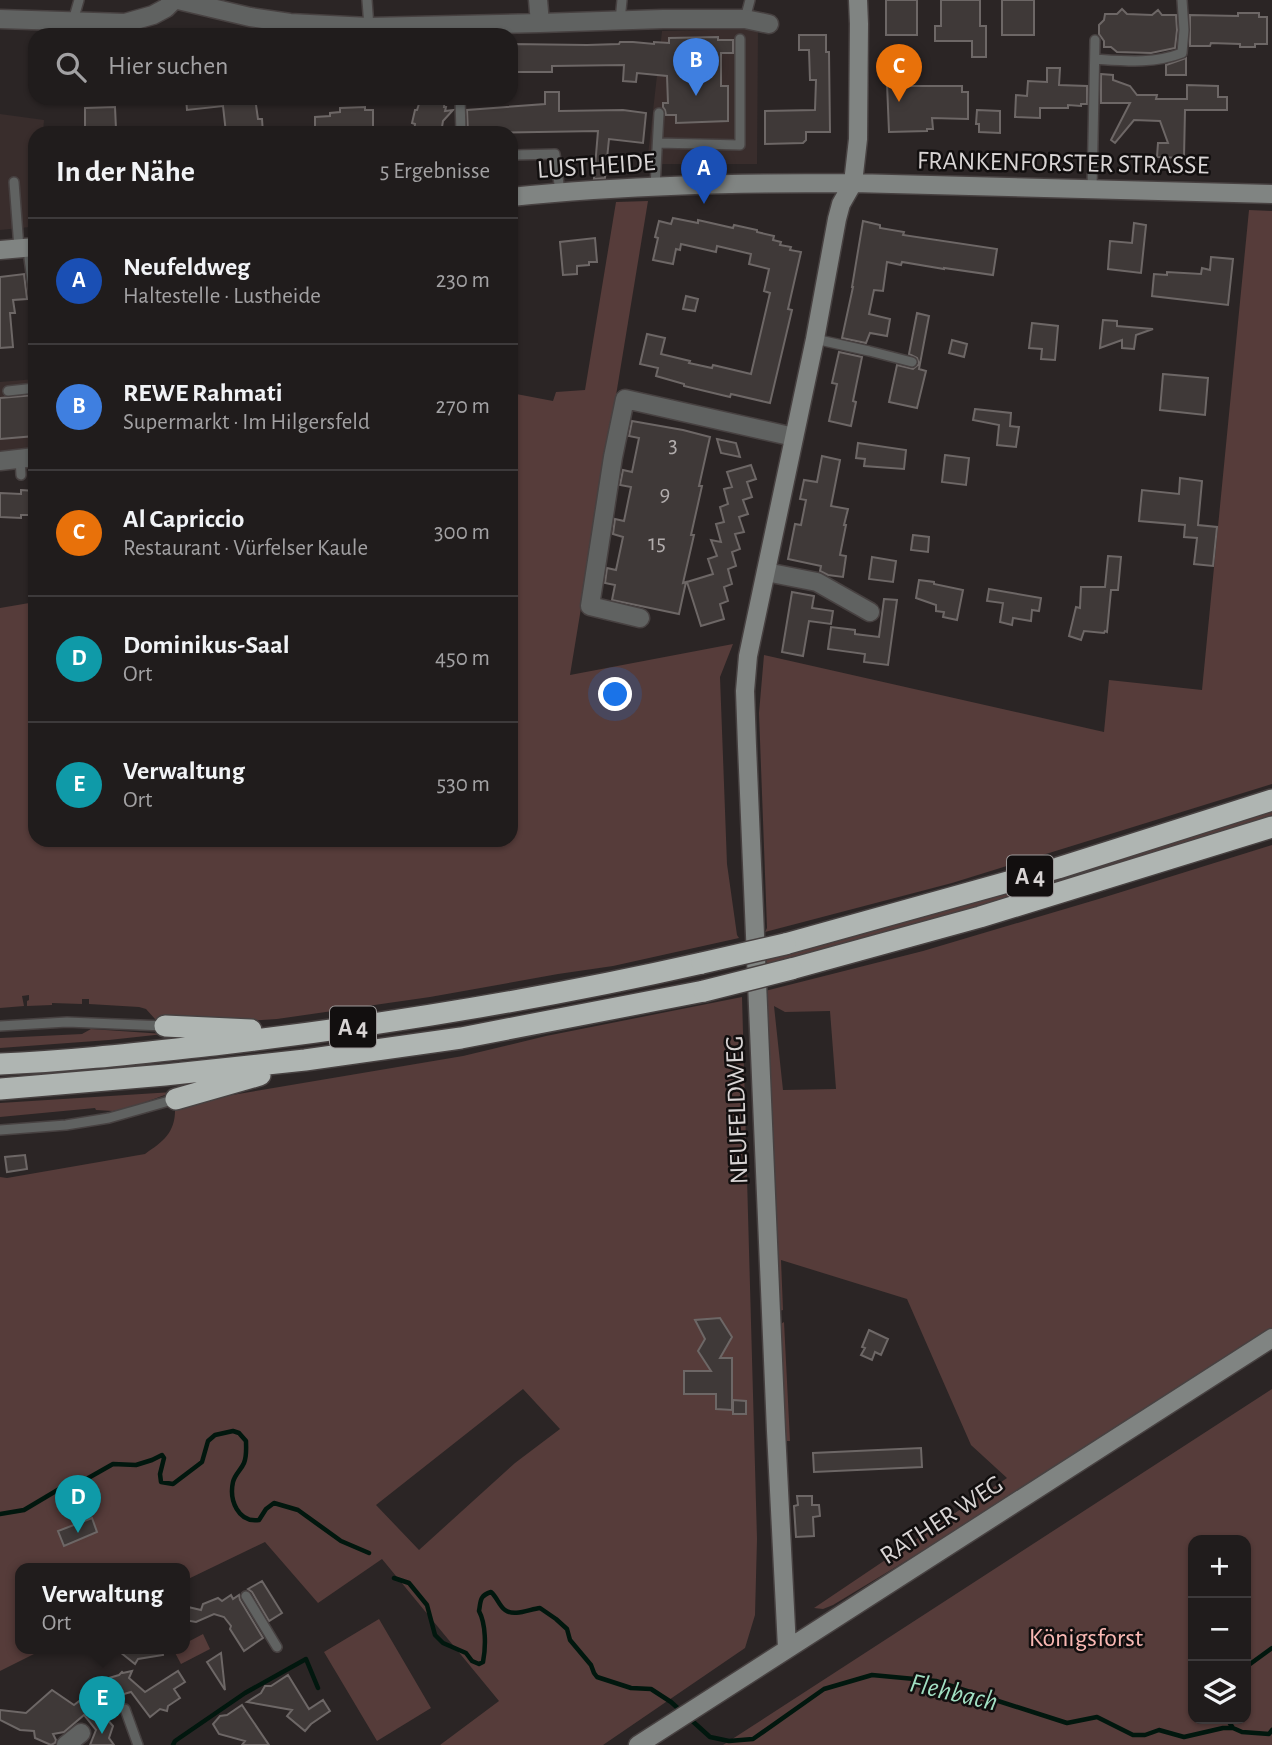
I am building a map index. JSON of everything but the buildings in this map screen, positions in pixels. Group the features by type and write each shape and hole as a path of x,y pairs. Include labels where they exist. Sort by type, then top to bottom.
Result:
{"highway":[{"name":"A 4","path":"0,1064 159,1051 319,1032 500,1005 618,982 785,944 1058,868 1272,800"},
{"name":"A 4","path":"0,1089 305,1060 472,1036 704,990 792,969 980,917 1272,827"},
{"path":"165,1026 319,1032"},
{"path":"176,1099 305,1060"}],"main road":[{"name":"NEUFELDWEG","path":"787,1648 774,1392 746,678 748,656 815,339 837,219 841,204 853,183 858,139 858,0"},
{"name":"LUSTHEIDE","path":"518,196 708,184 853,183"},
{"name":"FRANKENFORSTER STRASSE","path":"853,183 1272,194"},
{"path":"0,250 28,247"},
{"name":"RATHER WEG","path":"638,1745 1272,1338"}],"street":[{"path":"0,19 125,23 166,8 176,0 250,18 369,27 663,19 744,19 769,24"},
{"path":"538,0 540,23"},
{"path":"640,618 590,606 613,457 625,399 794,437"},
{"path":"0,460 25,464"},
{"path":"766,572 817,582 870,612"},
{"path":"66,1745 81,1733"}],"lane":[{"path":"73,21 79,0"},
{"path":"367,0 369,27"},
{"path":"620,21 622,0"},
{"path":"744,19 750,0"},
{"path":"1095,60 1138,62 1167,59 1182,53 1182,0"},
{"path":"658,143 740,145 740,39"},
{"path":"1092,189 1095,40"},
{"path":"460,105 461,126"},
{"path":"655,187 659,113"},
{"path":"518,155 555,154 560,192"},
{"path":"14,182 28,247"},
{"path":"815,339 912,362"},
{"path":"8,391 28,389"},
{"path":"0,1026 67,1022 165,1026"},
{"path":"0,1130 66,1125 110,1118 176,1099"},
{"path":"246,1596 277,1647"},
{"path":"125,1709 138,1745"}],"shaded area":[{"path":"758,29 757,164 647,164 662,31"},
{"path":"0,114 44,120 44,126 28,126 28,227 0,230"},
{"path":"28,380 28,448 0,451 0,382"}],"green space":[{"path":"648,201 570,675 733,644 720,677 727,864 739,938 613,966 430,997 277,1019 231,1022 168,1021 155,1019 146,1009 139,1007 89,1004 89,999 82,999 82,1004 27,1006 29,995 22,996 24,1006 0,1008 0,608 28,603 28,847 518,847 518,394 553,401 556,392 585,390 616,202"},
{"path":"1249,210 1272,211 1272,784 952,883 765,932 767,928 759,713 764,655 1104,732 1109,680 1202,690"},
{"path":"1272,811 1272,818 937,921 767,965 766,958 873,931 1059,878"},
{"path":"1272,845 1272,1328 957,1530 833,1605 823,1609 814,1608 1007,1478 971,1445 907,1299 781,1260 783,1310 779,1311 765,991 923,951","holes":["774,1006 785,1012 830,1011 836,1089 783,1090"]},
{"path":"742,997 757,1539 755,1615 745,1648 603,1745 440,1745 499,1701 382,1559 318,1603 265,1542 190,1578 190,1563 15,1563 15,1654 34,1654 0,1671 0,1177 145,1154 168,1135 175,1116 175,1107 179,1104 463,1056 546,1036","holes":["523,1389 560,1429 515,1463 419,1550 376,1505"]},
{"path":"91,1029 164,1034 0,1048 0,1038 82,1034"},
{"path":"173,1092 136,1106 113,1111 95,1108 0,1117 0,1103"},
{"path":"784,1322 790,1441 785,1441 779,1325"},
{"name":"Königsforst","path":"1272,1389 1272,1745 723,1745"},
{"path":"379,1619 431,1708 377,1741 324,1652"},
{"path":"203,1634 210,1649 181,1664 176,1654 190,1654 190,1641"}],"waterway":[{"name":"Flehbach","path":"0,1514 24,1510 61,1488 83,1481 113,1464 136,1465 162,1455 164,1458 161,1482 173,1484 202,1462 208,1441 215,1435 233,1431 246,1441 245,1460 234,1479 232,1489 234,1503 240,1514 252,1520 259,1520 274,1503 298,1510 341,1541 369,1553"},
{"name":"Flehbach","path":"394,1578 409,1583 427,1605 435,1635 443,1643 466,1653 472,1661 479,1664 483,1662 485,1636 479,1611 482,1597 491,1592 509,1612 540,1608 556,1619 567,1629 570,1640 591,1665 597,1677 631,1688 651,1689 682,1712"},
{"path":"1251,1663 1272,1648"},
{"path":"173,1745 245,1693 306,1659 318,1688"},
{"name":"Flehbach","path":"689,1718 710,1737 729,1741 753,1739 824,1689 872,1675 936,1681 1067,1723 1097,1717 1133,1735 1145,1735 1159,1730 1184,1737 1223,1728 1269,1734 1272,1730"},
{"path":"1230,1724 1233,1728"}],"place":[{"name":"REWE Rahmati","path":"696,96"},
{"name":"Al Capriccio","path":"899,102"},
{"name":"Neufeldweg","path":"704,204"},
{"name":"Dominikus-Saal","path":"78,1533"},
{"name":"Verwaltung","path":"102,1734"}]}
